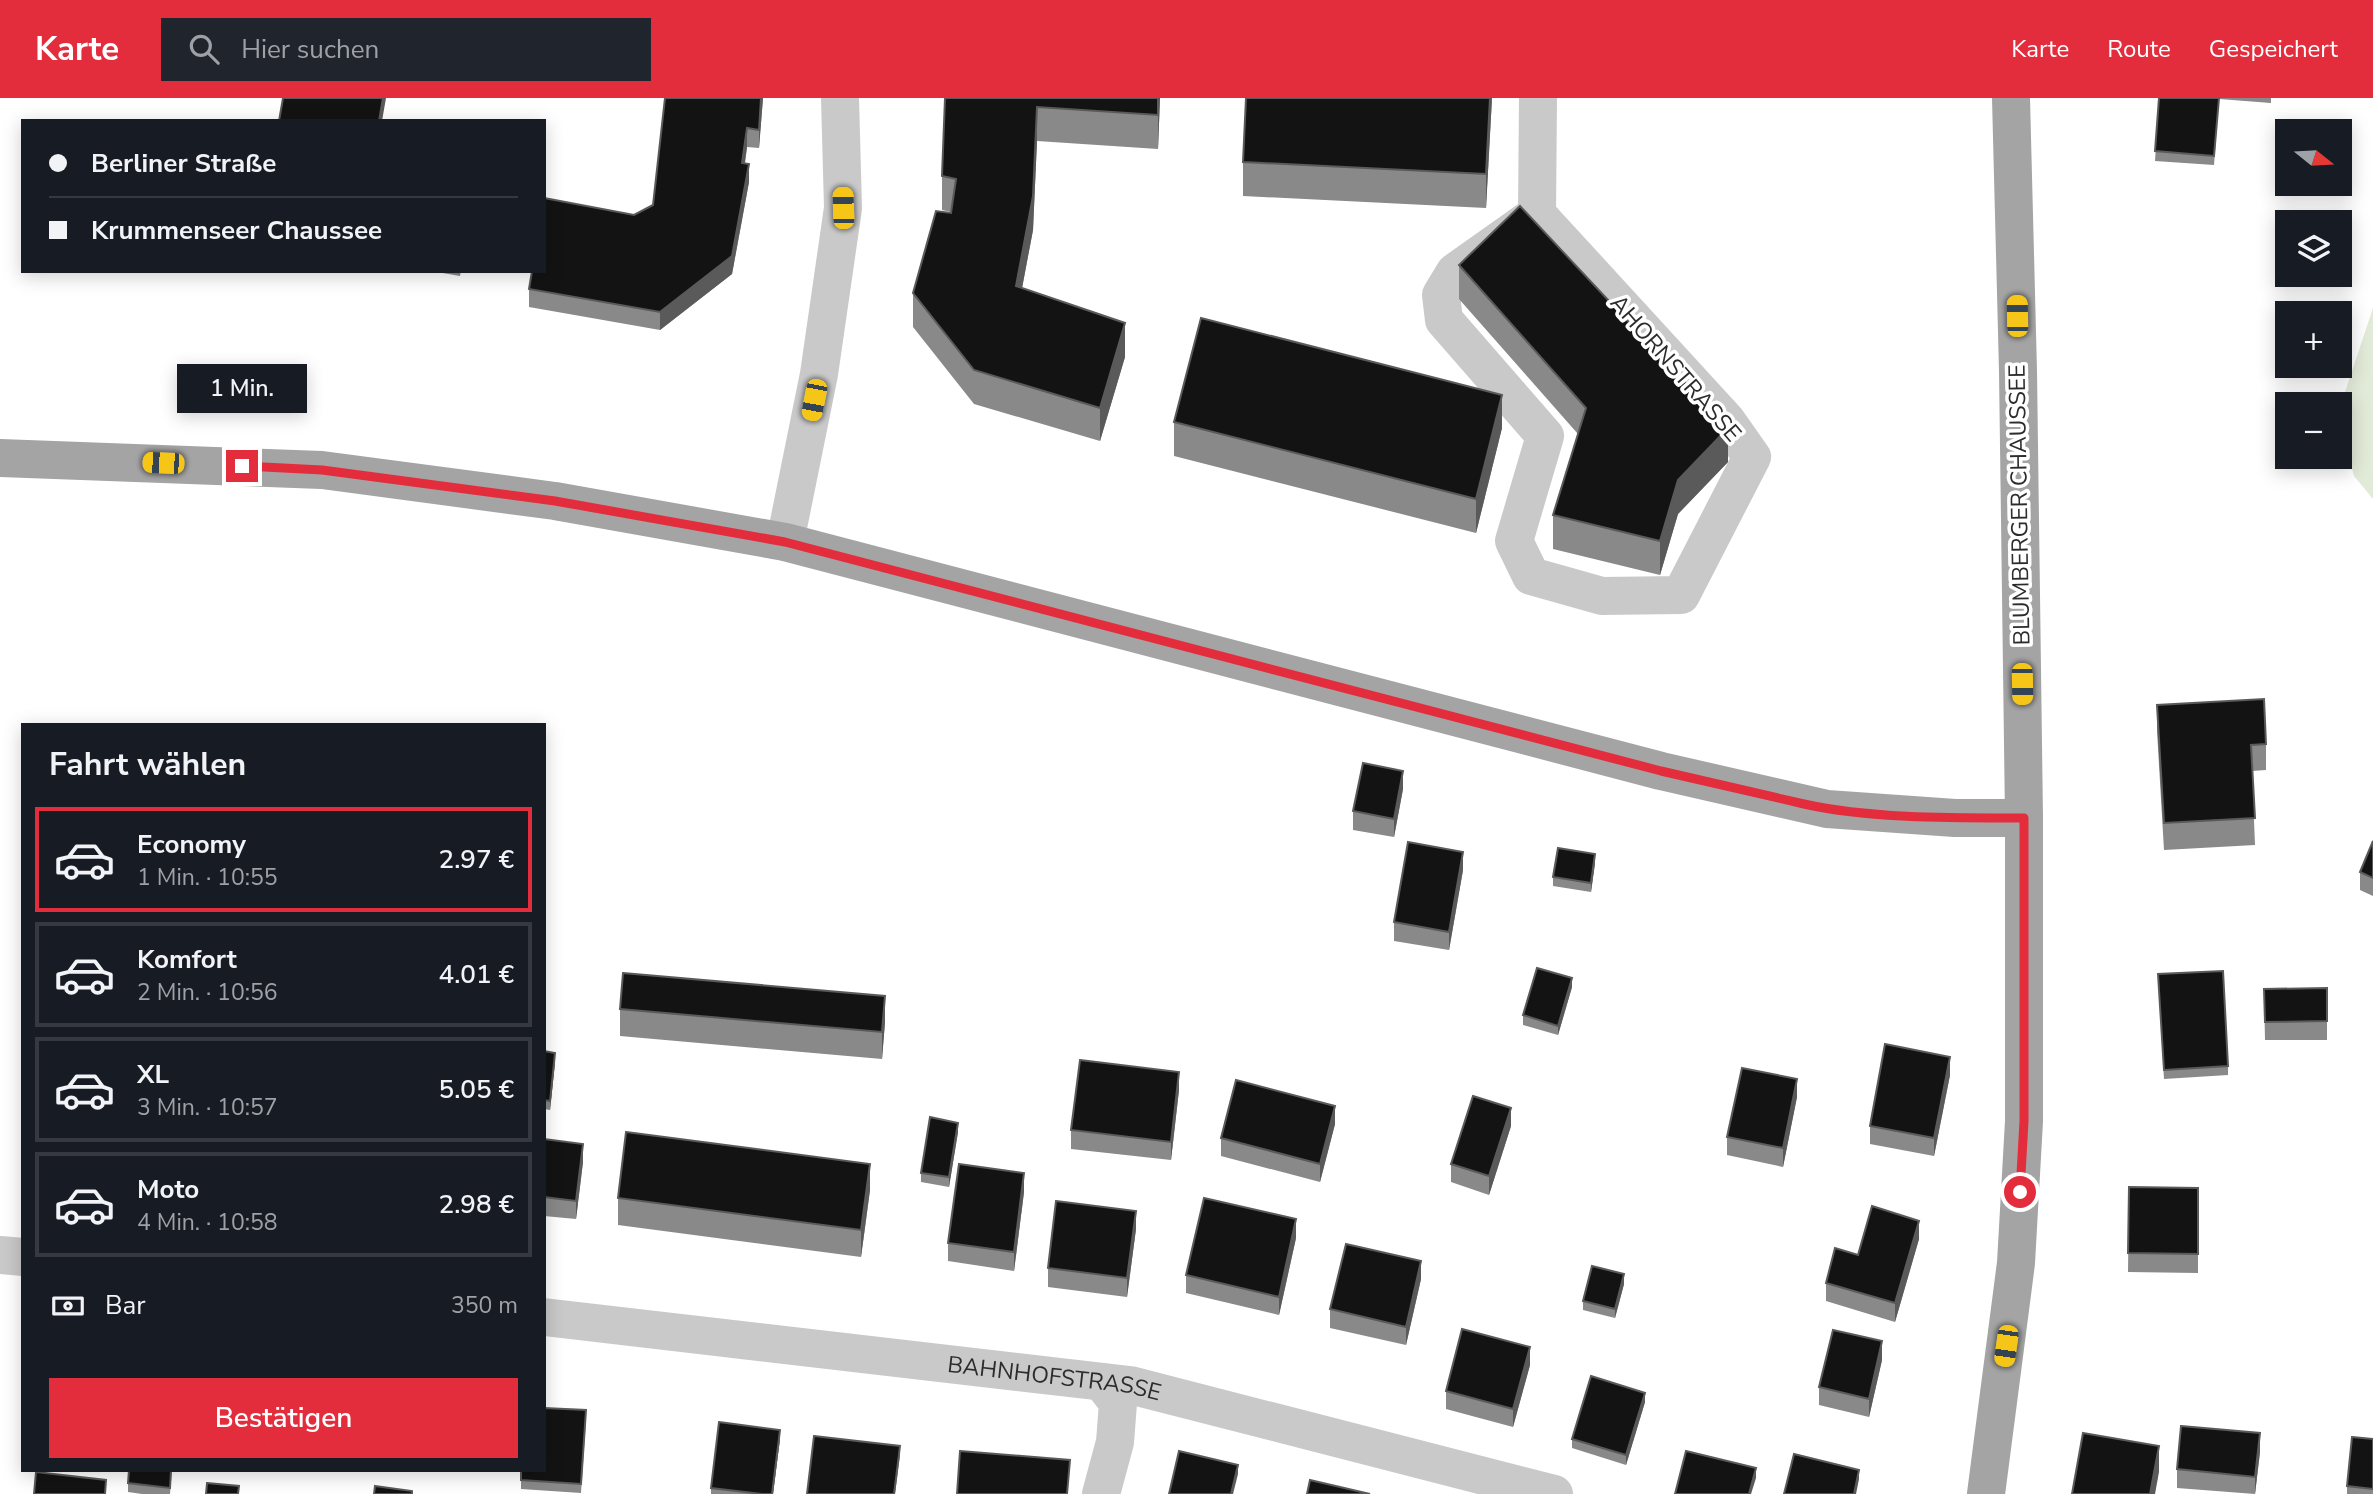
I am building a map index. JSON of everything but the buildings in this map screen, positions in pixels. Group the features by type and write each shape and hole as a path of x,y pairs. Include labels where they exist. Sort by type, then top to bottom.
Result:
{"main road":[{"name":"BLUMBERGER CHAUSSEE","path":"1986,1494 2017,1263 2024,1121 2024,818 2011,98"},
{"path":"0,458 322,470 555,501 785,542 1661,771 1814,806 1955,818 2024,818"}],"street":[{"path":"785,542 819,374 843,208 839,98"},
{"path":"1537,214 1538,98"},
{"name":"AHORNSTRASSE","path":"1537,214 1726,420 1752,457 1681,595 1602,596 1531,576 1514,541 1545,436 1444,320 1441,295 1455,272 1537,214"},
{"path":"0,1255 21,1257"},
{"name":"BAHNHOFSTRASSE","path":"546,1317 1130,1385 1554,1494"},
{"path":"1101,1494 1115,1442 1118,1403 1102,1382"}],"green space":[{"path":"2373,308 2373,499 2354,476 2352,469 2352,392 2345,392 2352,378"}],"route":[{"path":"242,466 322,470 555,501 785,542 1661,771 1804,804 1827,809 1955,818 2024,818 2024,1121 2020,1192"}]}
